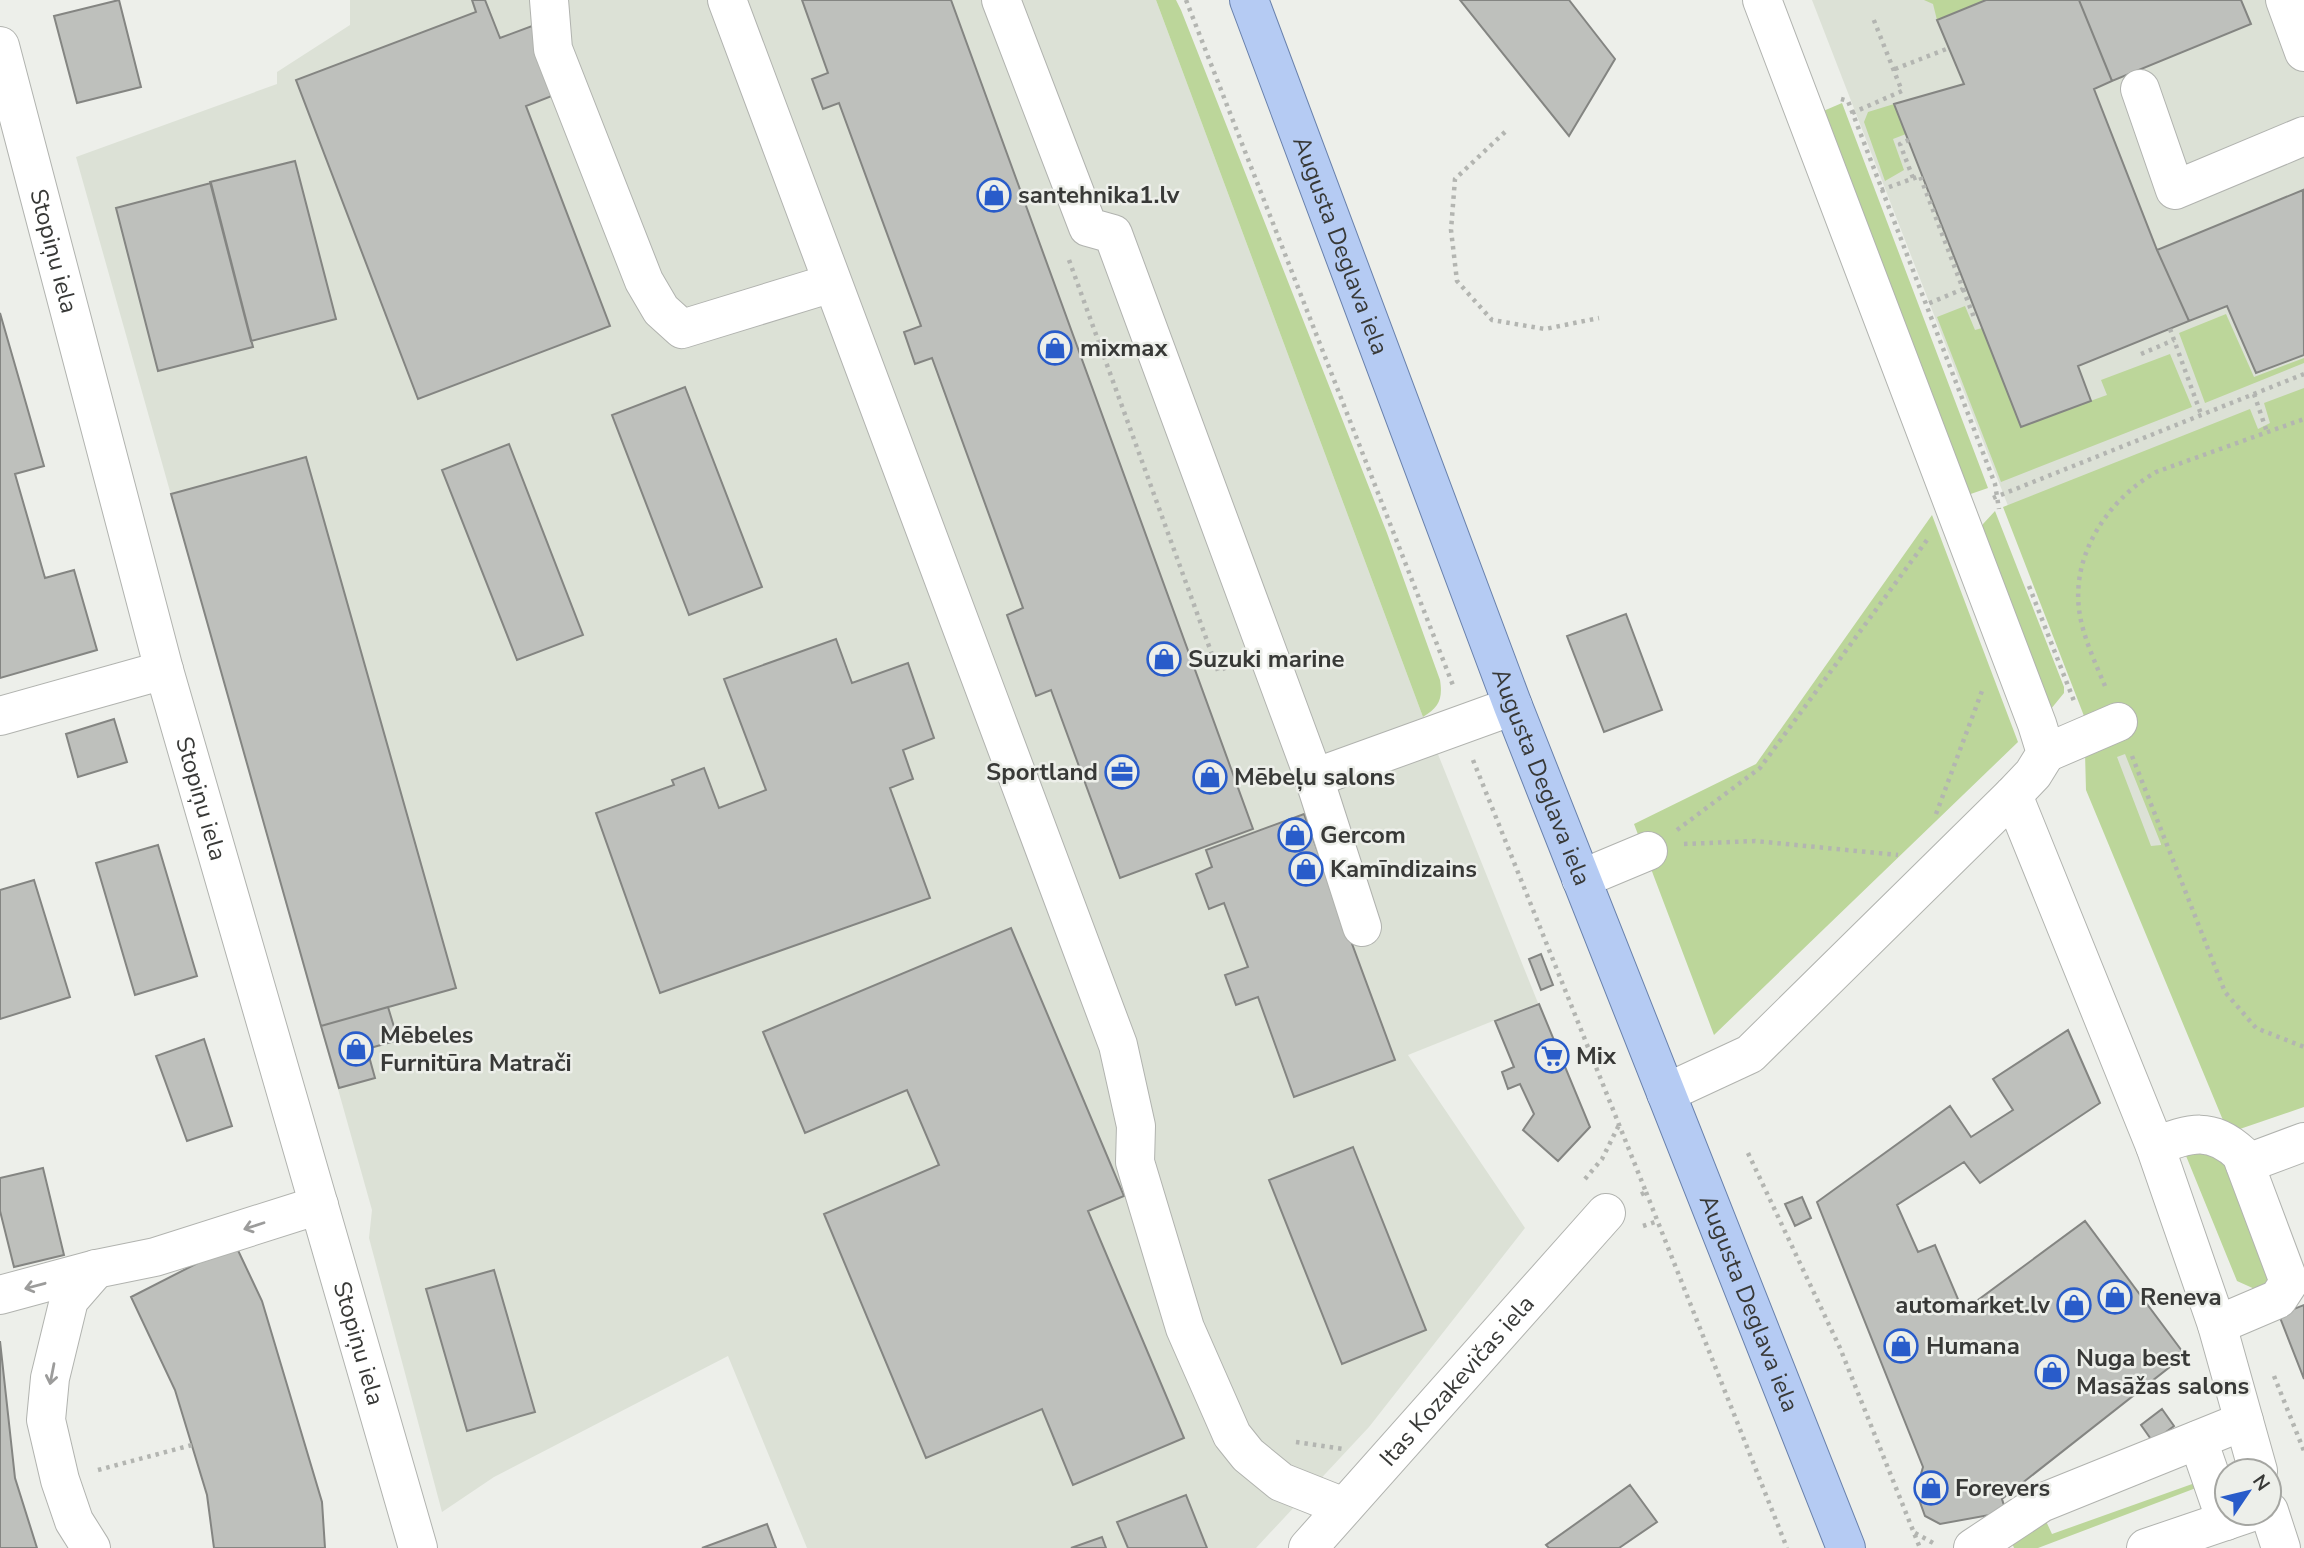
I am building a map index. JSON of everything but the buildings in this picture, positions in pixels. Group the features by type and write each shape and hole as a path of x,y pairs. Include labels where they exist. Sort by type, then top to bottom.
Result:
{"main road":[{"name":"Augusta Deglava iela","path":"1249,0 1513,706 1846,1548"}],"street":[{"path":"549,0 553,49 644,281 661,310 682,329 832,283"},
{"path":"727,0 1118,1045 1136,1126 1135,1162 1195,1352 1233,1435 1248,1455 1282,1482 1343,1507"},
{"path":"1001,0 1088,227 1112,234 1314,778 1362,927"},
{"path":"2285,0 2304,52"},
{"path":"1768,6 1796,89 2046,753"},
{"name":"Stopiņu iela","path":"0,46 163,670 418,1548"},
{"path":"2140,89 2175,190 2304,136"},
{"path":"0,716 163,670"},
{"path":"1314,778 1513,706"},
{"path":"1666,1093 1750,1055 2013,795 2033,774 2046,753 2118,722"},
{"path":"2013,795 2155,1146 2217,1325 2254,1457"},
{"path":"1581,879 1648,852"},
{"path":"2155,1146 2197,1133 2225,1140 2241,1154 2289,1282 2278,1298 2217,1325"},
{"path":"2245,1164 2304,1142"},
{"path":"0,1296 96,1269 155,1257 319,1205"},
{"name":"Itas Kozakevičas iela","path":"1308,1548 1606,1213"},
{"path":"80,1355 86,1323 97,1300 155,1257"},
{"path":"91,1548 74,1521 60,1480 46,1420 50,1378 69,1300 96,1269"},
{"path":"1973,1548 2041,1503 2244,1421"},
{"path":"2198,1440 2213,1470"},
{"path":"2146,1548 2213,1525"},
{"path":"2274,1527 2281,1548"}],"path":[{"path":"1186,0 1448,668 1460,726 1787,1548"},
{"path":"1852,113 1902,91 1873,18"},
{"path":"1895,69 1949,48"},
{"path":"1796,89 1848,101 1995,484 1997,497"},
{"path":"1505,132 1455,179 1451,230 1457,281 1492,320 1545,330 1599,318"},
{"path":"1909,140 1900,144 1913,178"},
{"path":"1881,190 1920,176 1975,320"},
{"path":"1065,250 1218,671 1236,664"},
{"path":"1925,305 1963,289"},
{"path":"2170,329 2201,414"},
{"path":"2141,354 2175,340"},
{"path":"1648,852 1760,768 1930,536 1957,514 2304,374"},
{"path":"2254,394 2267,432"},
{"path":"2304,419 2156,472 2136,484 2110,507 2094,536 2079,579 2079,610 2089,646 2225,992 2256,1028 2304,1047"},
{"path":"1935,816 2003,637"},
{"path":"1648,852 1675,845 1755,841 1910,856"},
{"path":"1748,1153 1840,1348 1920,1548"},
{"path":"1606,1213 1646,1192"},
{"path":"2270,1365 2304,1451"},
{"path":"60,1480 192,1445"},
{"path":"1914,1533 1941,1548"}],"shaded area":[{"path":"350,0 1156,0 1423,717 1538,1003 1408,1055 1525,1228 1369,1427 1256,1548 807,1548 728,1356 494,1477 442,1512 369,1238 372,1210 76,157 277,84 277,72 350,25"},
{"path":"1812,0 2304,0 2304,1095 2241,1119 2091,720"}],"green space":[{"path":"1156,0 1176,0 1181,10 1387,533 1440,680 1439,702 1423,717"},
{"path":"1924,0 1986,0 1937,20 1933,4"},
{"path":"1842,103 1988,488 1962,497 1814,115"},
{"path":"1894,104 1906,134 1893,139 1904,170 1885,181 1864,122 1868,112"},
{"path":"1965,306 1975,330 1982,328 2021,426 2107,395 2101,380 2170,354 2192,407 2001,482 1937,317"},
{"path":"2226,314 2254,377 2304,358 2304,363 2205,403 2179,333"},
{"path":"2304,388 2304,1107 2234,1131 2225,1125 2086,790 2084,716 2003,507 2250,409 2258,429 2270,423 2264,403","holes":["2125,754 2161,845 2151,846 2117,757"]},
{"path":"1995,511 2064,687 2064,693 2046,715 1981,533 1983,524"},
{"path":"1932,515 2018,742 1714,1035 1634,824 1756,764"},
{"path":"2194,1143 2225,1162 2271,1279 2257,1290 2237,1281 2182,1146"},
{"path":"2195,1483 2196,1488 2038,1548 2014,1548 2012,1543 2045,1519 2052,1534"}],"place":[{"name":"santehnika1.lv","path":"994,195"},
{"name":"mixmax","path":"1055,348"},
{"name":"Suzuki marine","path":"1164,659"},
{"name":"Sportland","path":"1122,772"},
{"name":"Mēbeļu salons","path":"1210,777"},
{"name":"Gercom","path":"1295,835"},
{"name":"Kamīndizains","path":"1306,869"},
{"name":"Mēbeles Furnitūra Matrači","path":"356,1049"},
{"name":"Mix","path":"1552,1056"},
{"name":"Reneva","path":"2115,1297"},
{"name":"automarket.lv","path":"2074,1305"},
{"name":"Humana","path":"1901,1346"},
{"name":"Nuga best Masāžas salons","path":"2052,1372"},
{"name":"Forevers","path":"1931,1488"}]}
